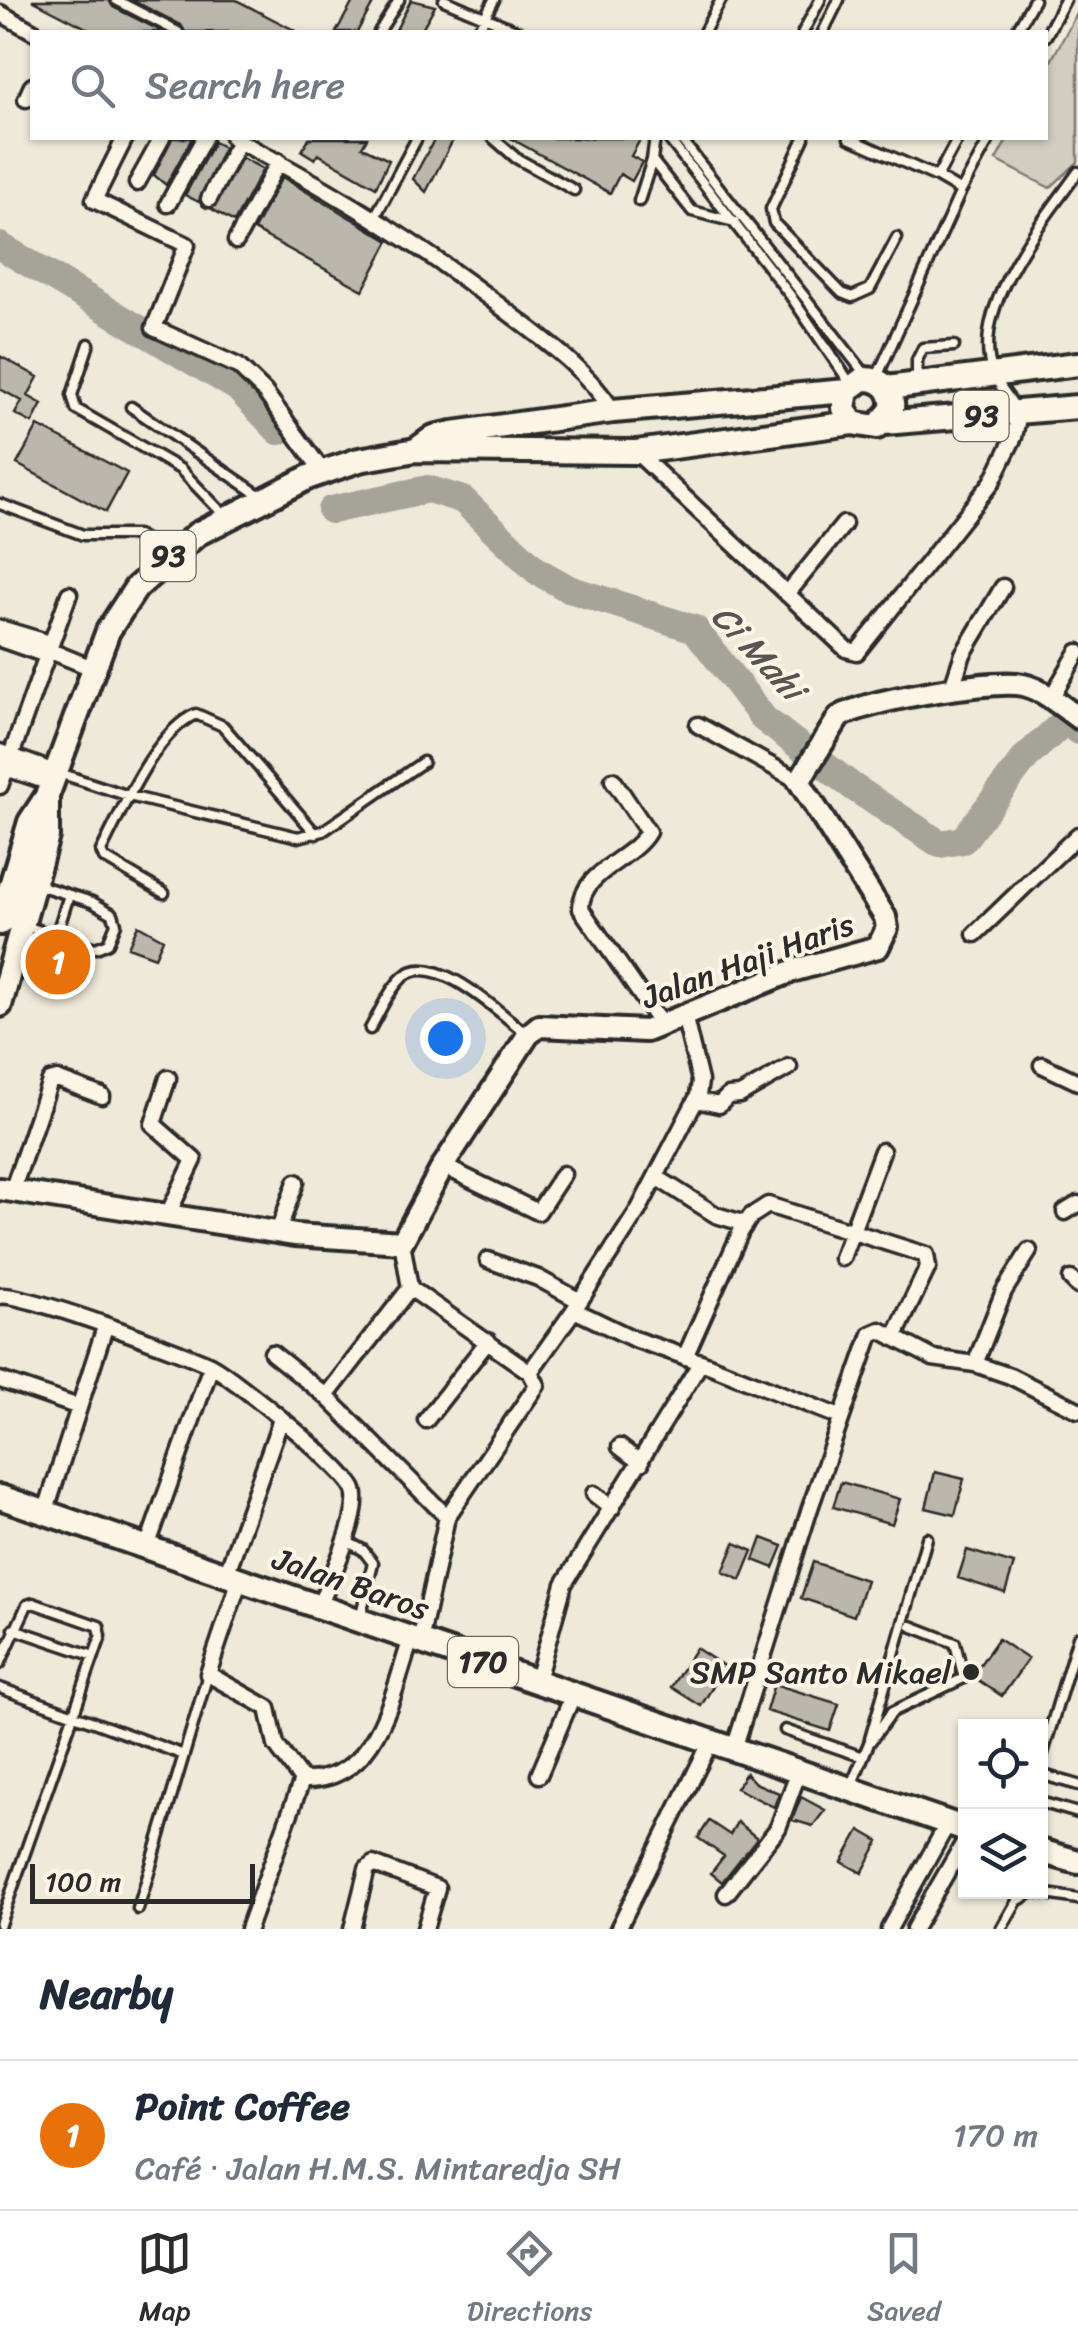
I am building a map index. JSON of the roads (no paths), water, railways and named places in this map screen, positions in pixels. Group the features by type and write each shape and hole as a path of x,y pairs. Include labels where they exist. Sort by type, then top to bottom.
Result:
{"main road":[{"name":"93","path":"416,450 434,437 453,432 866,384 917,383 1078,364"},
{"path":"852,422 844,408 866,384 893,402 884,422"},
{"name":"93","path":"0,1005 18,891 50,821 51,784 92,668 136,588 171,554 262,497 359,460 416,450 625,452 852,422 868,428 884,422 1078,407"},
{"path":"610,412 600,419 598,437 602,448 625,452"},
{"name":"Jalan Baros","path":"0,1497 957,1826"},
{"path":"1048,1853 1078,1862"}],"street":[{"path":"0,13 30,30"},
{"path":"124,140 94,200 186,244 154,328 238,366 264,391 323,472"},
{"path":"137,183 161,140"},
{"path":"168,204 203,140"},
{"path":"209,200 236,140"},
{"path":"238,140 374,217 452,268 558,350 597,388 610,412"},
{"path":"236,241 279,161"},
{"path":"625,452 846,650 862,650 992,482 1014,436 1018,413"},
{"path":"787,594 844,524"},
{"path":"952,690 970,641 1004,586"},
{"path":"0,786 5,760 68,594"},
{"path":"0,628 92,668"},
{"path":"0,638 48,649"},
{"path":"1051,698 1078,652"},
{"path":"698,725 802,775 830,724 850,710 952,690 1015,683 1051,698 1078,718"},
{"path":"5,760 51,784"},
{"name":"Jalan Haji Haris","path":"528,1034 548,1024 638,1032 795,970 872,952 883,941 885,918 802,775"},
{"path":"613,780 648,832 588,884 581,909 661,1024"},
{"path":"974,934 1078,835"},
{"path":"530,1372 577,1306 656,1177 696,1100 700,1080 684,1016"},
{"path":"302,1780 338,1773 369,1748 416,1640 446,1517 536,1390 530,1372 410,1288 402,1242 443,1166 528,1034"},
{"path":"1042,1066 1078,1082"},
{"path":"696,1100 719,1105 728,1096 740,1095 789,1068"},
{"path":"168,1078 153,1124 194,1160 168,1214"},
{"path":"102,1096 57,1079 50,1081 6,1190 354,1242 402,1242"},
{"path":"842,1258 882,1151"},
{"path":"443,1166 538,1212 564,1174"},
{"path":"656,1177 716,1214 746,1224"},
{"path":"278,1232 296,1182"},
{"path":"685,1357 746,1224 768,1205 921,1251 928,1260 894,1338"},
{"path":"975,1364 1004,1291 1030,1251"},
{"path":"488,1260 538,1278 634,1340 702,1362 840,1417"},
{"path":"326,1396 410,1288"},
{"path":"0,1296 9,1294 211,1366 328,1457 352,1486 356,1504 319,1607"},
{"path":"45,1513 105,1327"},
{"path":"734,1749 840,1417 871,1334 880,1330 933,1358 975,1364 1078,1410"},
{"path":"426,1420 488,1341"},
{"path":"272,1353 326,1396 446,1517"},
{"path":"537,1680 557,1598 702,1362"},
{"path":"147,1547 211,1366"},
{"path":"0,1380 79,1407"},
{"path":"280,1422 208,1674 268,1708 276,1745 302,1780"},
{"path":"620,1447 641,1463"},
{"path":"594,1494 612,1508"},
{"path":"540,1775 574,1693"},
{"path":"618,1929 711,1741"},
{"path":"726,1894 778,1828 799,1771"},
{"path":"248,1929 302,1780"},
{"path":"889,1929 918,1877 957,1826"},
{"path":"914,1929 958,1854"},
{"path":"352,1929 367,1869 373,1864 436,1888 425,1929"},
{"path":"918,1877 937,1889"}],"lane":[{"path":"116,0 174,30"},
{"path":"380,30 398,0"},
{"path":"444,0 474,14 479,29"},
{"path":"480,0 518,30"},
{"path":"707,30 721,0"},
{"path":"804,30 820,0"},
{"path":"824,30 839,0"},
{"path":"1017,30 1034,0"},
{"path":"1048,32 1066,0"},
{"path":"474,14 490,7"},
{"path":"479,29 490,7"},
{"path":"374,217 416,140"},
{"path":"495,140 516,158 574,190"},
{"path":"639,201 655,140"},
{"path":"670,140 735,222 753,238 866,384"},
{"path":"681,140 866,384"},
{"path":"803,140 770,209 774,223 842,293 852,297 870,289 897,238"},
{"path":"853,140 961,191"},
{"path":"936,177 957,140"},
{"path":"866,384 989,140"},
{"path":"652,160 692,211 735,222"},
{"path":"1018,413 992,372 990,334 999,297 1022,252 1078,172"},
{"path":"89,344 72,395 76,409 180,468 226,517"},
{"path":"917,383 917,360 923,348 954,346"},
{"path":"132,407 262,497"},
{"path":"0,504 83,536 137,535 171,554"},
{"path":"164,893 101,855 129,796 172,732 196,714 223,726 316,834"},
{"path":"51,784 129,796 298,837 316,834 423,762"},
{"path":"18,891 70,896 108,909 116,920 103,947 82,944"},
{"path":"11,924 60,937 70,896"},
{"path":"370,1030 404,975 420,969 458,982 528,1034"},
{"path":"850,1789 869,1743 876,1706 927,1538"},
{"path":"344,1540 363,1550 373,1563 360,1621"},
{"path":"0,1664 22,1609 33,1602 99,1626 94,1656 0,1924"},
{"path":"869,1743 892,1712 964,1678 955,1642 911,1626"},
{"path":"14,1629 94,1656"},
{"path":"1048,1736 1078,1637"},
{"path":"138,1908 208,1674"},
{"path":"0,1688 184,1755"},
{"path":"785,1730 863,1757"},
{"path":"1048,1776 1078,1785"},
{"path":"1048,1804 1078,1813"},
{"path":"0,1882 12,1887"},
{"path":"1048,1895 1078,1900"},
{"path":"1001,1929 1021,1899"}],"waterway":[{"name":"Ci Mahi","path":"0,246 238,388 279,431"},
{"name":"Ci Mahi","path":"331,510 428,489 463,500 537,571 569,589 695,629 764,719 853,787 940,844 963,840 1026,757 1066,720 1078,731"}],"place":[{"name":"Point Coffee","path":"58,962"},
{"name":"SMP Santo Mikael","path":"971,1672"}]}
